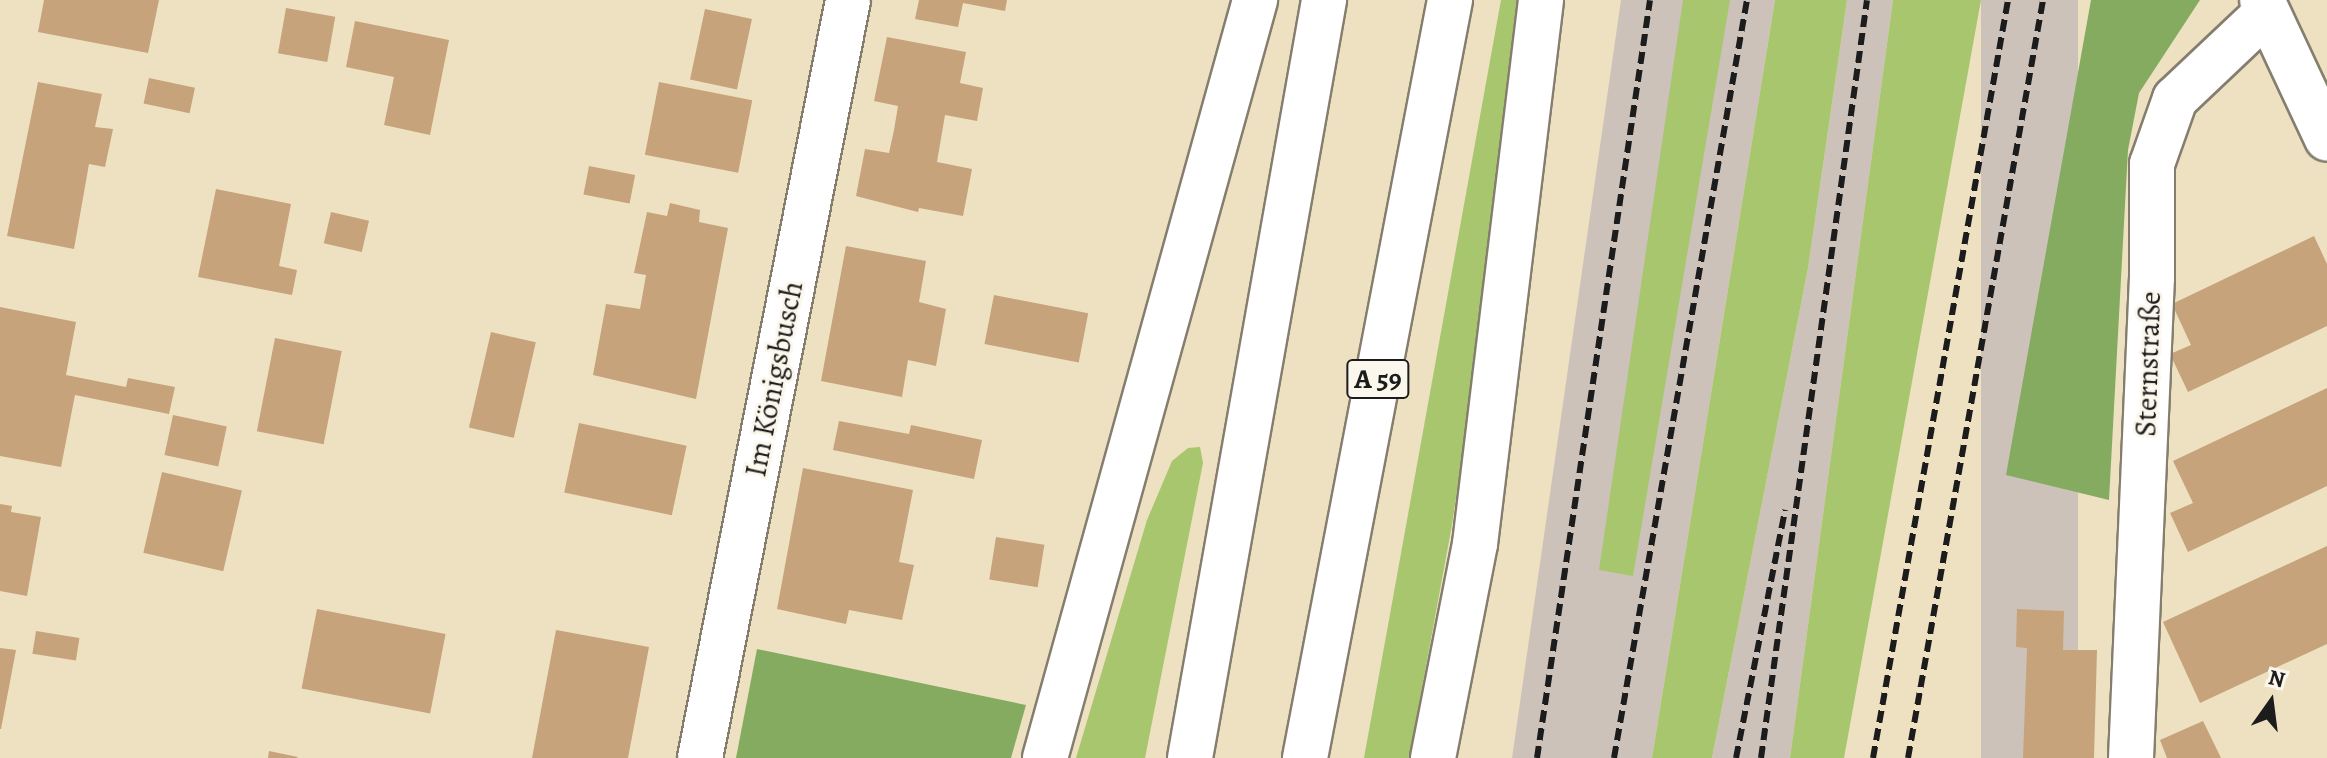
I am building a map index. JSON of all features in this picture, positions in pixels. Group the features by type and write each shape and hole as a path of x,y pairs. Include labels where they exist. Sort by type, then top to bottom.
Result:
{"main road":[{"name":"Im Königsbusch","path":"700,758 848,0"},
{"path":"1045,758 1255,0"},
{"path":"1190,758 1324,0"},
{"name":"A 59","path":"1305,758 1450,0"},
{"path":"1433,758 1475,544 1541,0"},
{"name":"Sternstraße","path":"2131,758 2152,277 2152,164 2175,99 2264,6 2327,139"}],"shaded area":[{"path":"1621,0 1775,0 1652,758 1512,758"},
{"path":"1847,0 1893,0 1790,758 1712,758 1808,268"},
{"path":"1981,0 2078,0 2078,758 1981,758"}],"green space":[{"path":"1501,0 1520,0 1493,248 1452,525 1409,758 1364,758"},
{"path":"1683,0 1730,0 1633,576 1599,570"},
{"path":"1775,0 1847,0 1808,268 1712,758 1652,758"},
{"path":"1893,0 1981,0 1844,758 1790,758"},
{"path":"2091,0 2200,0 2139,93 2128,150 2109,500 2006,475"},
{"path":"1200,447 1203,463 1145,758 1076,758 1147,520 1172,461 1188,448"},
{"path":"757,649 1026,705 1011,758 736,758"}],"building":[{"path":"44,0 159,0 148,53 38,32"},
{"path":"919,0 1007,0 1005,11 963,3 958,27 915,19"},
{"path":"286,8 335,17 327,62 278,53"},
{"path":"705,9 752,19 737,89 690,79"},
{"path":"355,21 449,40 430,135 384,125 394,77 346,67"},
{"path":"887,37 966,52 960,83 983,88 977,121 945,115 937,162 972,169 963,216 919,208 918,212 856,196 865,149 889,153 894,130 898,106 874,101"},
{"path":"149,78 195,88 190,113 144,103"},
{"path":"38,82 102,94 95,127 113,129 105,167 89,164 74,249 7,236"},
{"path":"659,82 752,100 738,173 645,155"},
{"path":"589,166 635,175 630,203 583,194"},
{"path":"216,189 291,204 279,266 297,270 292,295 198,277"},
{"path":"670,203 700,210 699,222 728,228 696,399 593,375 606,304 640,309 646,275 634,273 647,212 667,216"},
{"path":"331,212 369,221 362,252 324,243"},
{"path":"2314,236 2327,264 2327,326 2188,392 2170,354 2191,345 2172,304"},
{"path":"846,246 926,261 919,302 946,309 936,366 908,360 902,397 821,381"},
{"path":"994,295 1088,313 1079,362 984,344"},
{"path":"0,307 76,322 66,375 126,387 128,378 175,387 169,414 75,395 61,467 0,456"},
{"path":"491,332 536,342 514,438 469,427"},
{"path":"275,338 342,351 324,444 257,431"},
{"path":"2327,388 2327,486 2188,552 2170,513 2193,503 2173,461"},
{"path":"173,415 227,426 218,467 164,455"},
{"path":"839,421 909,434 911,425 982,440 974,479 833,450"},
{"path":"579,423 687,446 672,515 564,492"},
{"path":"803,468 913,490 899,562 914,565 902,620 849,610 846,624 777,609"},
{"path":"162,472 242,490 223,571 143,553"},
{"path":"0,504 12,506 11,512 41,517 27,596 0,591"},
{"path":"996,537 1044,545 1038,587 989,579"},
{"path":"2327,546 2327,644 2200,703 2163,622"},
{"path":"317,609 446,634 430,714 302,689"},
{"path":"2017,609 2064,611 2063,650 2097,650 2094,758 2023,758 2027,648 2016,647"},
{"path":"556,630 649,647 628,758 532,758"},
{"path":"36,631 79,638 76,661 32,654"},
{"path":"0,648 16,650 1,729 0,729"},
{"path":"2203,721 2221,758 2167,758 2160,740"},
{"path":"269,751 298,757 268,758"}],"railway":[{"path":"1537,758 1650,0"},
{"path":"1614,758 1747,0"},
{"path":"1761,758 1867,0"},
{"path":"1873,758 2008,0"},
{"path":"1908,758 2043,0"},
{"path":"1736,758 1785,510"}]}
